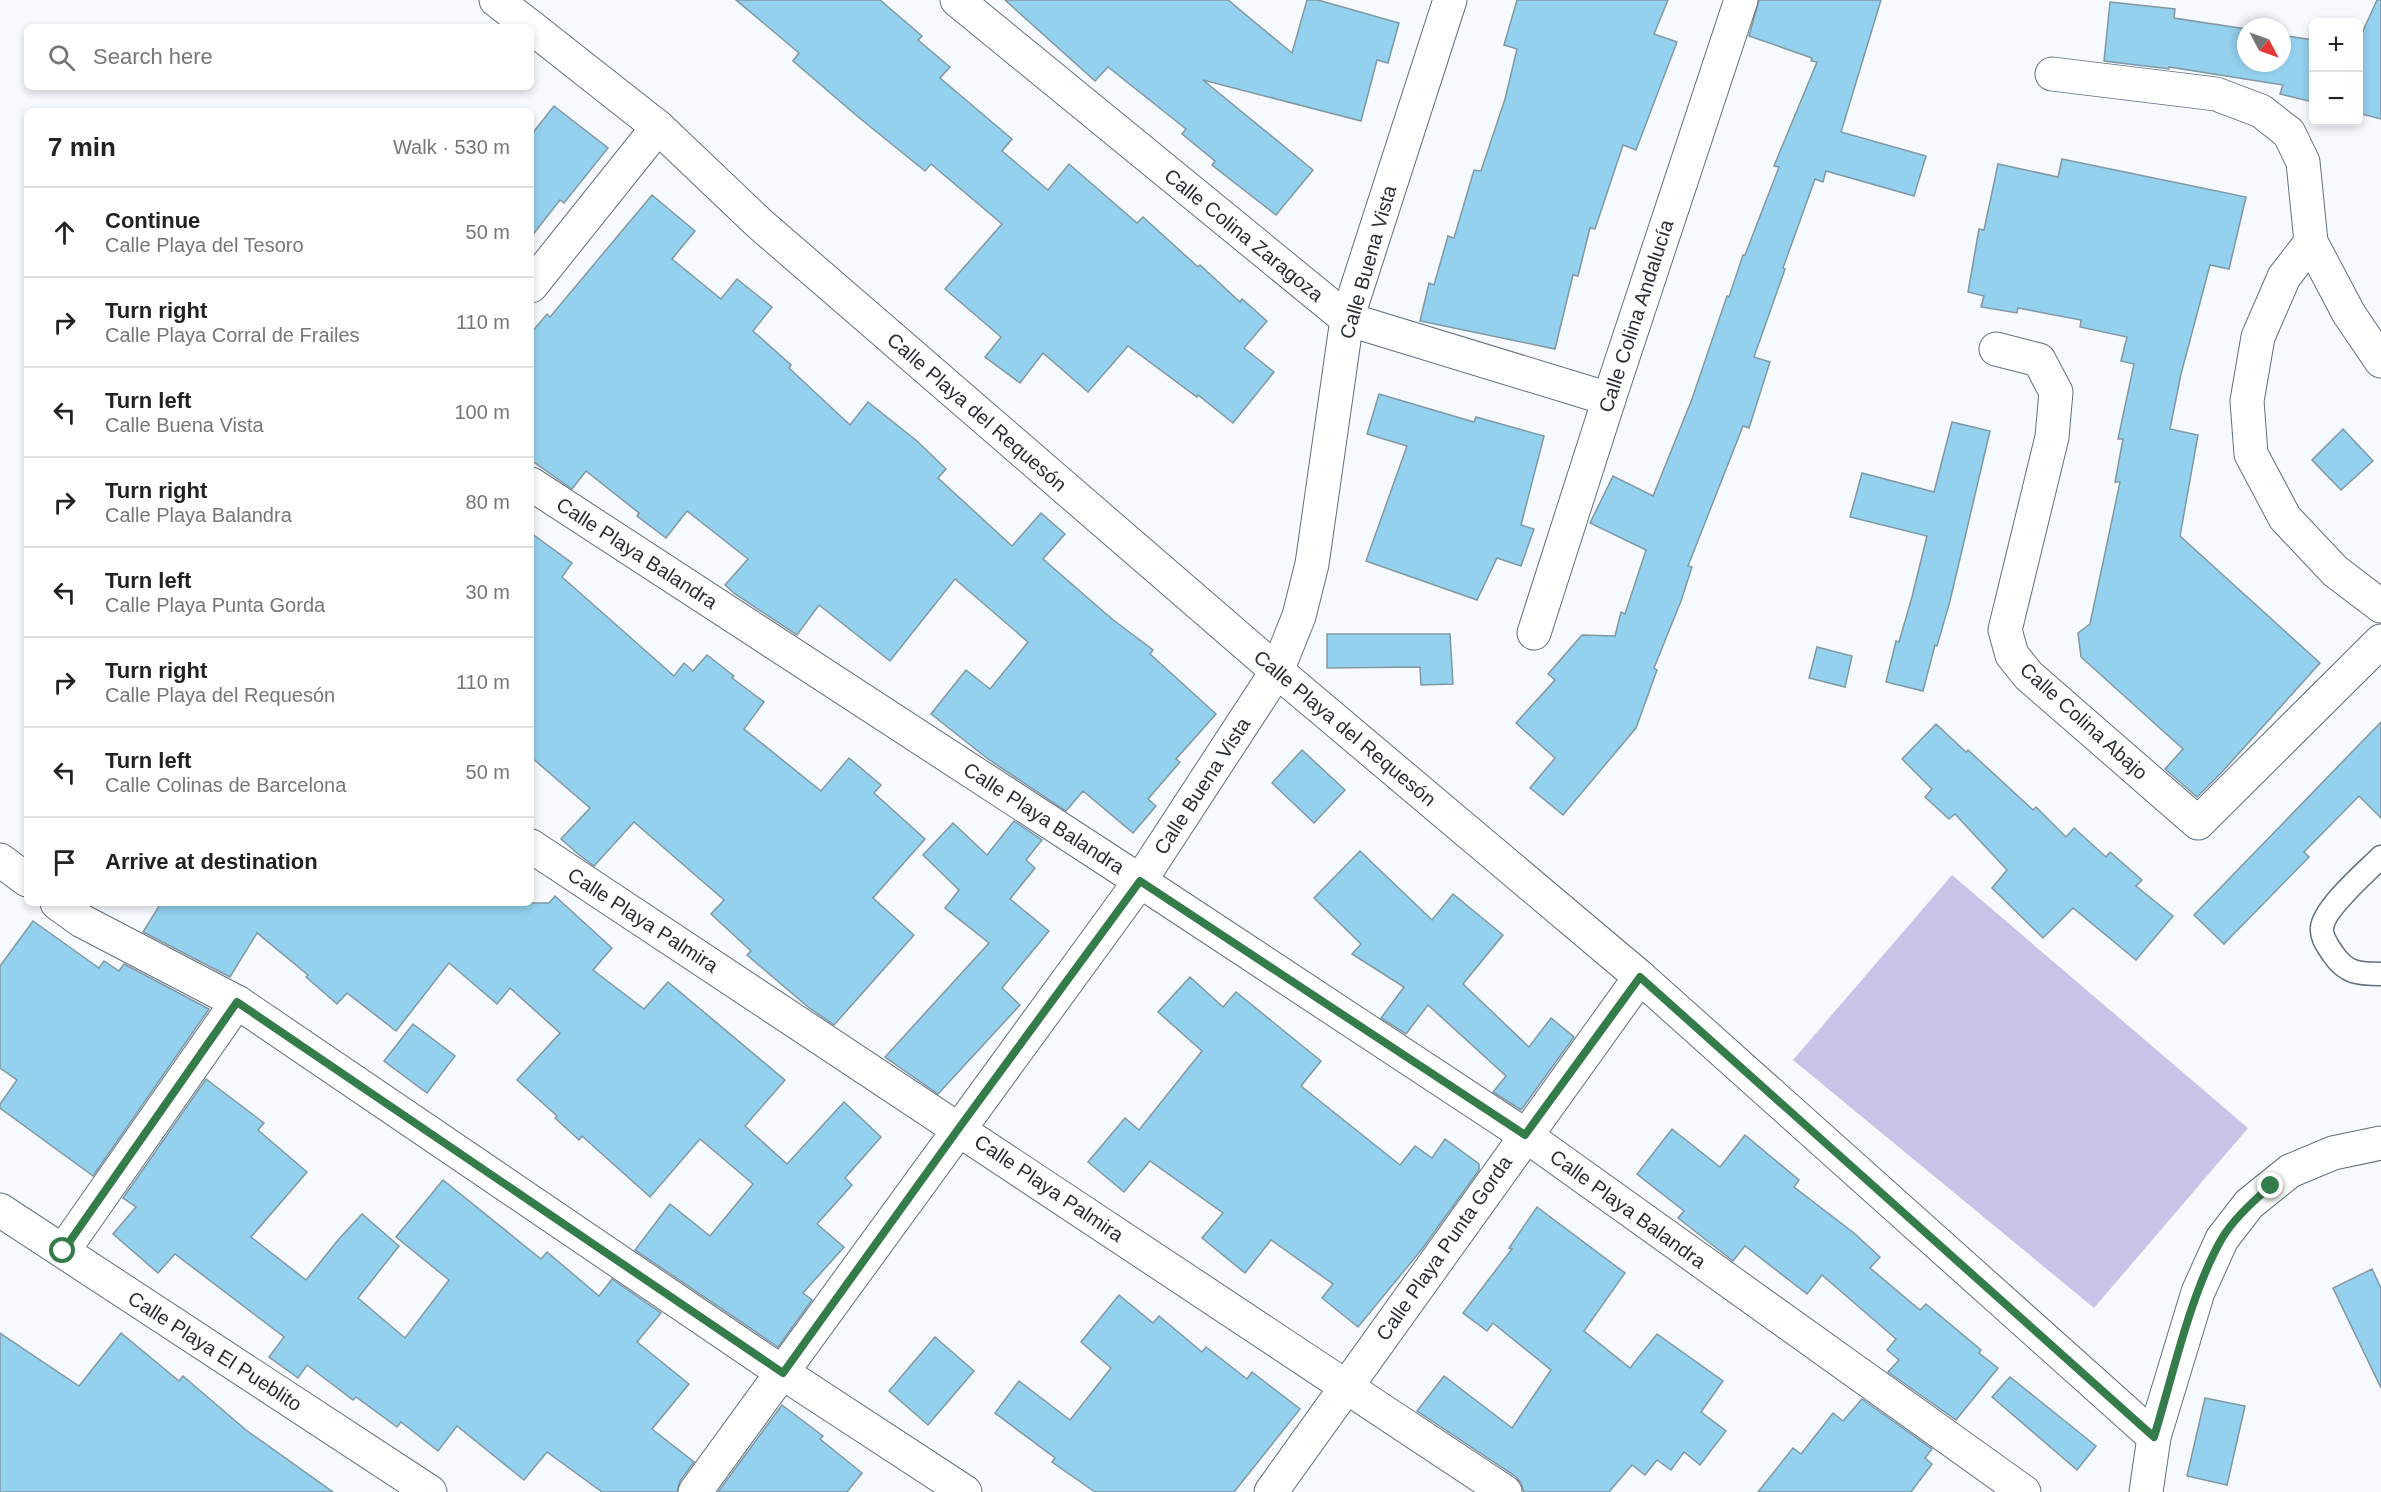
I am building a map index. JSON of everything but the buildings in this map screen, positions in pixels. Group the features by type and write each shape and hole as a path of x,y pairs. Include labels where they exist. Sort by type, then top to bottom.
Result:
{"street":[{"name":"Calle Playa del Requesón","path":"496,0 527,24"},
{"name":"Calle Colina Zaragoza","path":"957,0 1347,319 1609,399"},
{"name":"Calle Buena Vista","path":"695,1492 1140,881 1277,671 1299,616 1312,564 1347,319 1450,0"},
{"name":"Calle Colina Andalucía","path":"1534,633 1741,0"},
{"name":"Calle Playa del Requesón","path":"534,29 658,127 760,225 1277,671 1640,977 2154,1437"},
{"path":"2052,74 2216,94 2261,111 2289,133 2303,162 2311,242 2349,314 2381,362"},
{"path":"534,282 658,127"},
{"path":"2311,242 2284,277 2258,337 2247,401 2251,454 2285,518 2335,571 2381,606"},
{"name":"Calle Colina Abajo","path":"1996,349 2039,360 2056,393 2052,437 2005,630 2012,655 2029,676 2198,823 2381,641"},
{"name":"Calle Playa Balandra","path":"534,485 1525,1135 2024,1492"},
{"name":"Calle Playa Palmira","path":"534,848 1506,1492"},
{"path":"0,860 24,878"},
{"path":"78,909 237,1002 783,1373 965,1492"},
{"name":"Calle Playa Punta Gorda","path":"1271,1492 1640,977"},
{"path":"63,1251 237,1002"},
{"path":"2142,1485 2154,1437 2198,1292 2222,1239 2249,1204 2290,1171 2334,1153 2381,1143"},
{"name":"Calle Playa El Pueblito","path":"0,1210 430,1492"}],"lane":[{"path":"2381,857 2331,907 2322,927 2325,943 2341,967 2364,974 2381,974"}],"shaded area":[{"path":"1952,875 2248,1128 2094,1308 1793,1060"}],"route":[{"path":"63,1251 237,1002 783,1373 1140,881 1525,1135 1640,977 2154,1437 2198,1292 2222,1239 2249,1204 2271,1186"}]}
